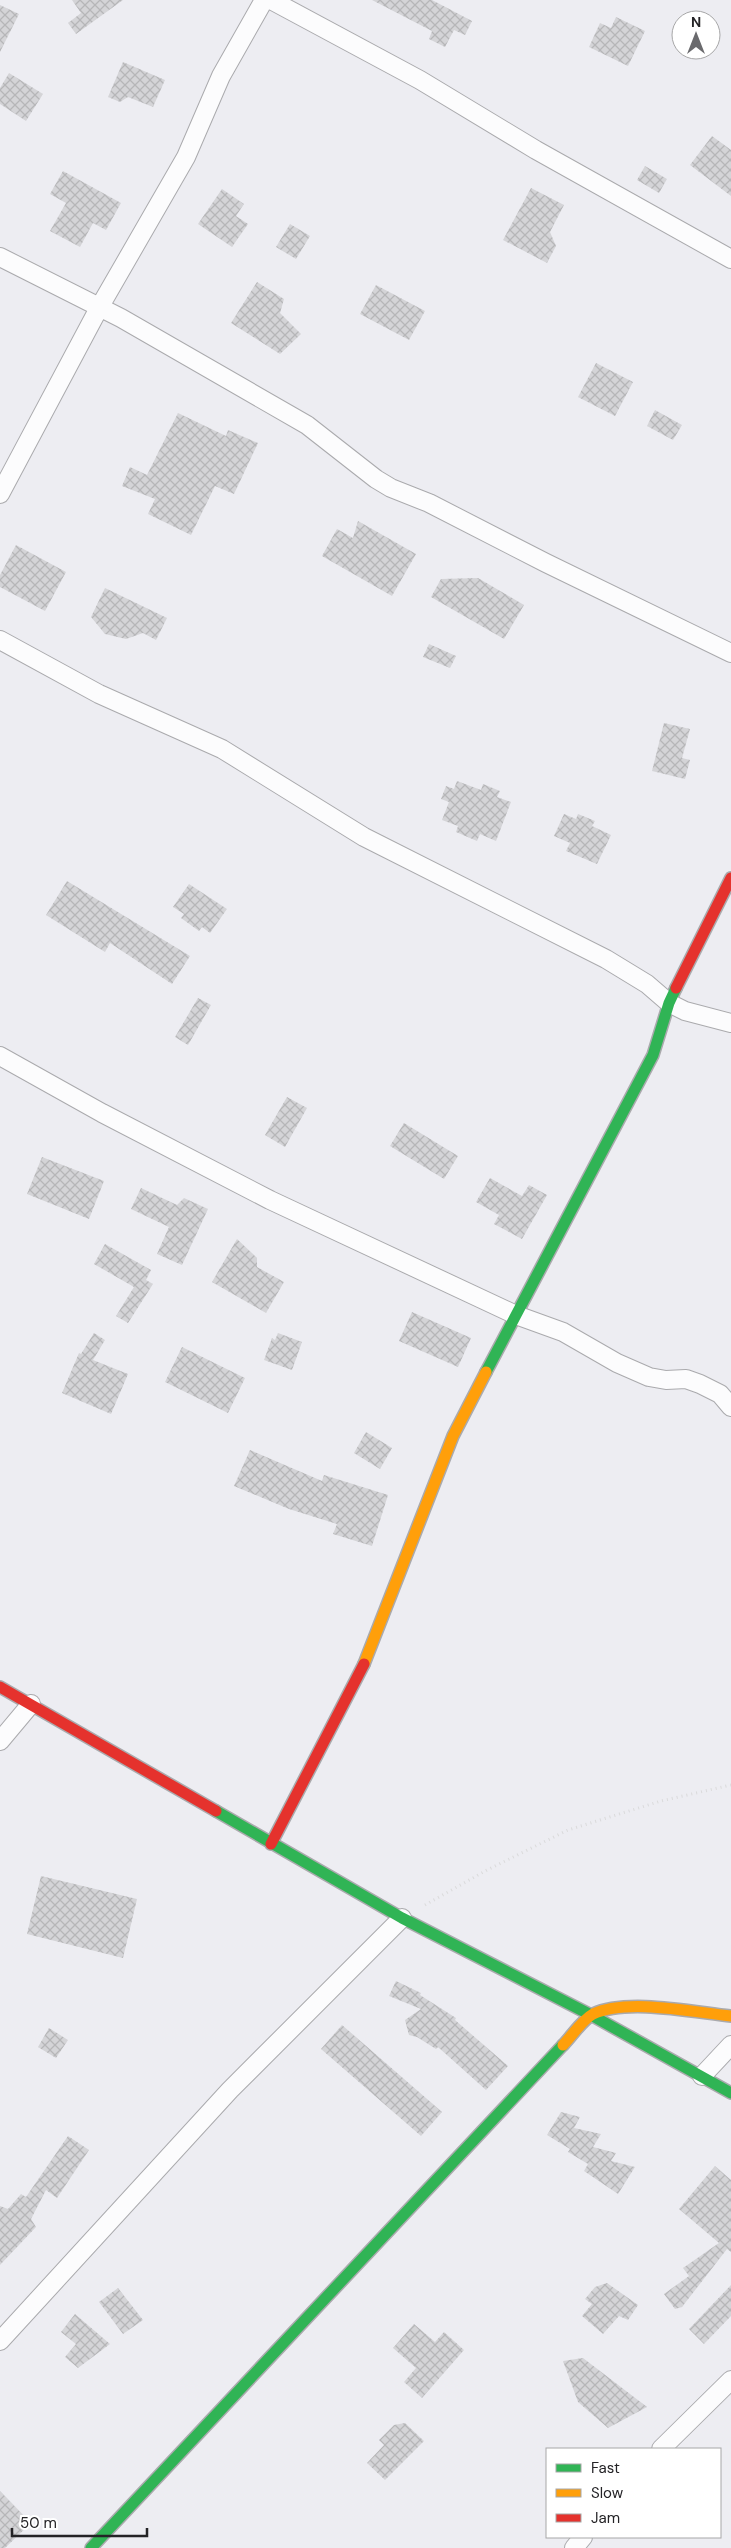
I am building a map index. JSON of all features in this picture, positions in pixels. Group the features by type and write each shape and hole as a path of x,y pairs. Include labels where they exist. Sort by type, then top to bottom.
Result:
{"street":[{"path":"0,494 99,308 186,157 221,76 264,0"},
{"path":"271,0 420,80 536,150 731,258"},
{"path":"0,257 121,318 306,424 376,479 392,488 429,503 546,563 731,653"},
{"path":"0,640 99,694 222,749 364,838 606,959 647,984 669,1003 684,1011 731,1023"},
{"path":"271,1844 362,1670 453,1436 653,1055 669,1003 731,878"},
{"path":"0,1056 102,1113 270,1200 516,1315 563,1332 617,1363 649,1377 666,1380 686,1379 700,1384 720,1394 731,1407"},
{"path":"0,1687 402,1918 591,2015 731,2092"},
{"path":"0,1741 31,1704"},
{"path":"0,2341 230,2090 402,1918"},
{"path":"91,2548 591,2015 613,2007 633,2006 731,2016"},
{"path":"702,2076 731,2045"},
{"path":"662,2448 731,2380"},
{"path":"574,2548 582,2538"}],"path":[{"path":"402,1918 487,1870 568,1830 661,1801 731,1785"}],"building":[{"path":"72,0 123,0 76,34 68,23 81,13"},
{"path":"372,0 432,0 472,21 465,35 454,30 445,47 429,39 432,31"},
{"path":"0,5 19,14 0,52"},
{"path":"616,17 645,31 628,66 589,47 600,23 611,28"},
{"path":"123,62 165,80 153,107 128,97 120,102 108,97"},
{"path":"9,73 43,94 26,121 0,104 0,88"},
{"path":"712,136 731,150 731,196 690,165"},
{"path":"645,166 667,179 659,193 637,180"},
{"path":"63,171 121,203 106,230 93,223 80,247 50,231 66,203 50,194"},
{"path":"531,188 564,205 550,232 556,246 547,263 503,240"},
{"path":"222,189 244,204 236,216 248,224 232,247 198,224"},
{"path":"290,224 310,236 296,259 276,247"},
{"path":"257,282 284,299 280,313 301,334 280,354 231,323"},
{"path":"376,285 425,311 409,340 360,314"},
{"path":"596,363 633,382 615,416 578,397"},
{"path":"655,410 682,425 673,440 647,426"},
{"path":"178,413 226,436 228,430 258,443 234,494 215,486 191,535 148,514 155,499 122,486 130,467 147,475"},
{"path":"358,521 416,554 392,596 322,556 337,529 353,538"},
{"path":"16,545 66,572 45,611 0,587 0,575"},
{"path":"478,578 524,605 504,639 431,597 441,579"},
{"path":"105,588 167,618 156,640 143,633 126,639 105,634 91,617"},
{"path":"429,644 456,656 450,668 423,657"},
{"path":"664,723 690,729 682,758 690,760 685,779 652,771"},
{"path":"457,781 481,790 483,784 500,791 497,797 511,802 496,841 480,834 477,841 456,832 458,826 442,820 449,802 441,799 446,786 454,789"},
{"path":"564,814 576,819 578,814 595,821 592,826 611,835 597,864 566,851 570,843 554,836"},
{"path":"67,881 190,956 172,984 110,943 105,952 46,915"},
{"path":"189,884 227,909 210,933 202,927 199,931 181,918 184,914 173,907"},
{"path":"198,998 211,1005 188,1045 175,1037"},
{"path":"287,1097 307,1108 285,1147 265,1135"},
{"path":"404,1123 458,1156 444,1179 390,1146"},
{"path":"42,1157 104,1181 89,1219 27,1194"},
{"path":"490,1178 522,1196 529,1185 547,1195 522,1239 494,1224 499,1215 476,1202"},
{"path":"141,1188 177,1205 184,1198 208,1209 182,1265 157,1254 169,1227 131,1209"},
{"path":"237,1239 257,1258 257,1267 284,1282 266,1313 212,1282"},
{"path":"105,1244 151,1270 146,1280 153,1284 128,1323 116,1316 134,1287 94,1264"},
{"path":"412,1312 471,1338 458,1367 399,1341"},
{"path":"94,1333 105,1340 93,1360 128,1374 111,1414 62,1393 79,1353 81,1354"},
{"path":"278,1333 302,1342 292,1370 264,1360 272,1338 275,1340"},
{"path":"182,1347 245,1378 228,1413 165,1382"},
{"path":"366,1432 392,1448 380,1469 354,1453"},
{"path":"250,1450 322,1481 324,1475 388,1495 372,1546 333,1534 337,1524 289,1509 234,1486"},
{"path":"41,1876 137,1899 123,1958 27,1934"},
{"path":"396,1981 421,1993 420,1995 456,2018 455,2020 508,2066 486,2090 438,2047 436,2049 417,2037 409,2035 405,2020 421,2009 389,1996"},
{"path":"342,2025 442,2112 421,2136 321,2049"},
{"path":"49,2028 68,2040 56,2058 38,2047"},
{"path":"561,2112 580,2117 574,2128 601,2134 593,2147 616,2153 611,2161 635,2167 618,2194 584,2171 588,2164 568,2152 570,2149 547,2135"},
{"path":"68,2136 89,2150 57,2198 46,2190 31,2219 36,2227 0,2265 0,2206 8,2209 21,2194 26,2197"},
{"path":"715,2166 731,2180 731,2252 727,2249 682,2307 675,2309 664,2294 689,2276 683,2268 719,2243 679,2209"},
{"path":"607,2283 638,2305 628,2320 619,2316 603,2334 582,2316 592,2304 585,2299 595,2287"},
{"path":"731,2285 731,2316 704,2344 689,2329"},
{"path":"118,2288 143,2320 123,2334 99,2302"},
{"path":"75,2314 110,2344 78,2368 65,2357 76,2344 61,2332"},
{"path":"414,2324 435,2342 444,2332 464,2350 422,2398 404,2382 416,2368 393,2348"},
{"path":"583,2358 647,2407 608,2428 578,2402 563,2361"},
{"path":"405,2423 424,2441 385,2480 367,2463 384,2445 379,2440 394,2425"},
{"path":"0,2491 31,2523 5,2548 0,2548"}],"traffic: fast":[{"path":"486,1372 653,1055 669,1003 676,988"},
{"path":"216,1811 402,1918 591,2015 731,2093"},
{"path":"91,2548 563,2045"}],"traffic: slow":[{"path":"364,1664 453,1436 486,1372"},
{"path":"563,2045 589,2017 607,2009 624,2007 680,2009 731,2016"}],"traffic: jam":[{"path":"676,988 731,878"},
{"path":"271,1844 364,1664"},
{"path":"0,1687 216,1811"}]}
